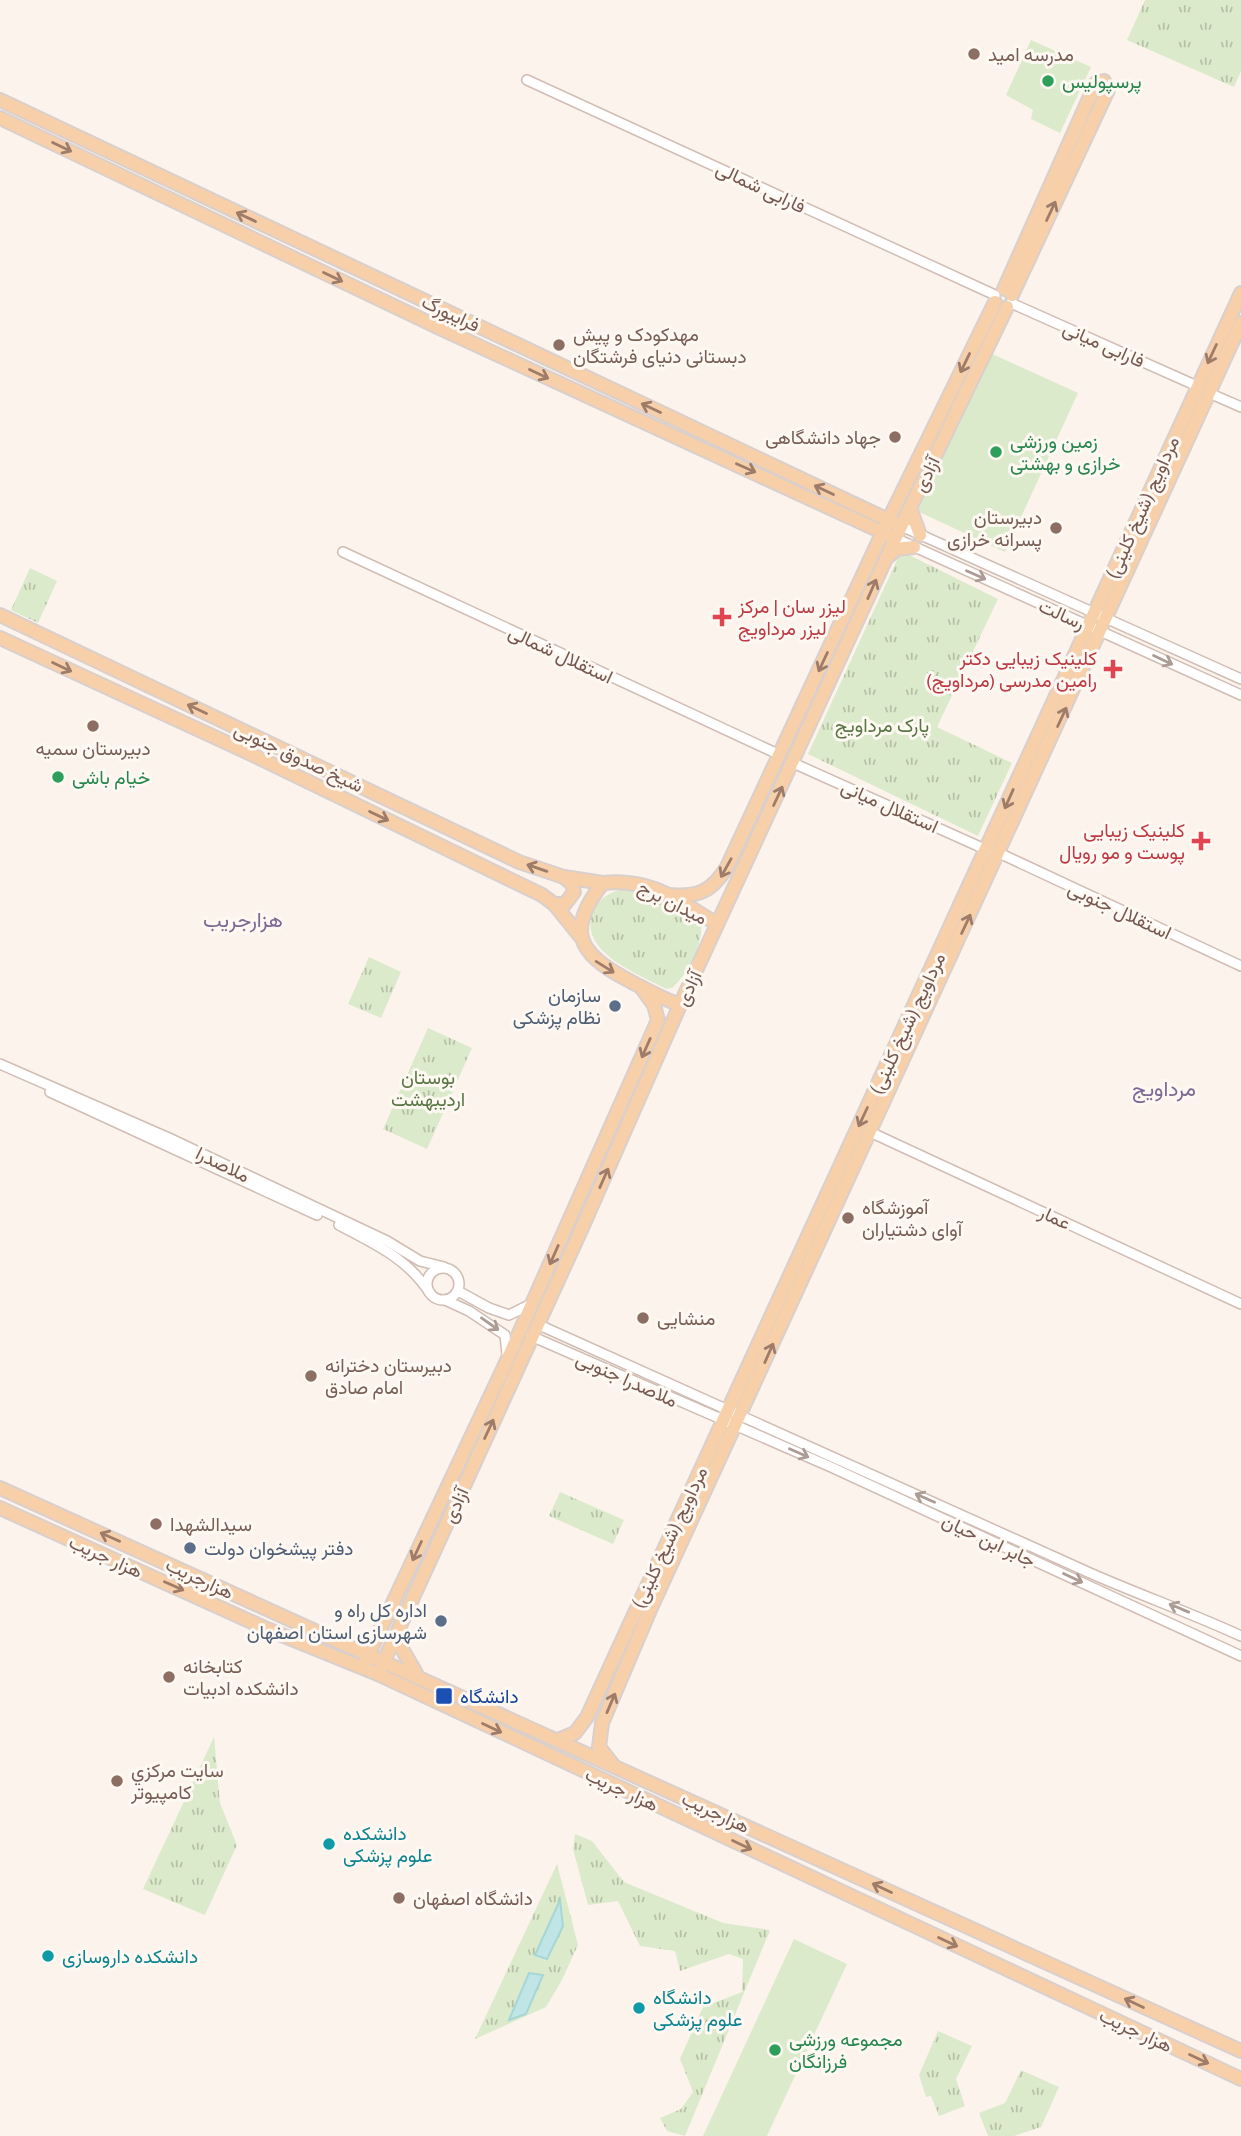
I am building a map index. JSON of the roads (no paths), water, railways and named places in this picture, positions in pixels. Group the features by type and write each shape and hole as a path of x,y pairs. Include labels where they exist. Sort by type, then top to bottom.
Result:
{"main road":[{"name":"آزادی","path":"363,1668 537,1324 582,1228 680,1005 910,508 1004,298 1096,83 1104,81 1108,90 1004,298 896,505 780,755 718,881 706,893 694,897 668,895"},
{"name":"فرایبورگ","path":"0,100 863,509 898,532"},
{"name":"فرایبورگ","path":"0,118 274,249 867,525 886,526"},
{"path":"274,249 284,247 284,234"},
{"path":"301,261 300,252 307,247"},
{"name":"مرداویج (شیخ کلینی)","path":"613,1765 599,1746 602,1723 644,1607 726,1415 993,851 1107,618 1241,293"},
{"name":"مرداویج (شیخ کلینی)","path":"558,1740 575,1733 587,1717 739,1421 870,1132 1088,626 1203,390 1241,323"},
{"path":"668,432 674,419"},
{"path":"863,509 896,505"},
{"path":"886,559 896,549 917,541 910,508"},
{"path":"867,525 873,541 872,555"},
{"name":"شیخ صدوق جنوبی","path":"0,615 507,856 565,877 603,883"},
{"name":"شیخ صدوق جنوبی","path":"0,638 497,872 554,904 580,936"},
{"path":"554,904 565,904 574,892 572,884 565,877"},
{"name":"میدان برج","path":"603,883 635,881 668,895 717,924"},
{"path":"603,883 586,904 580,921 580,936 595,961 640,987 680,1005"},
{"name":"آزادی","path":"378,1674 504,1367 658,1020 654,1005 640,987"},
{"path":"569,1221 582,1228"},
{"name":"هزارجریب","path":"0,1488 369,1653 1241,2051"},
{"name":"هزار جریب","path":"0,1508 267,1629 378,1674 1241,2079"},
{"path":"53,1532 61,1515"},
{"path":"400,1625 402,1649 417,1675"}],"street":[{"name":"فارابی شمالی","path":"527,80 1004,298"},
{"name":"فارابی میانی","path":"1004,298 1241,407"},
{"name":"رسالت","path":"898,532 1088,626 1241,695"},
{"name":"رسالت","path":"917,541 1094,613"},
{"name":"استقلال شمالی","path":"343,552 780,755"},
{"path":"1094,613 1107,618"},
{"name":"رسالت","path":"1107,618 1241,679"},
{"name":"استقلال میانی","path":"793,763 993,851"},
{"name":"استقلال جنوبی","path":"993,851 1241,966"},
{"name":"ملاصدرا","path":"0,1064 42,1085"},
{"name":"ملاصدرا","path":"0,1070 89,1105 383,1248 412,1269 430,1293"},
{"name":"عمار","path":"870,1132 1241,1304"},
{"name":"ملاصدرا","path":"211,1163 387,1241 420,1261 444,1267"},
{"path":"458,1291 457,1275 444,1267 430,1274 427,1282 430,1293 464,1308 505,1335 509,1347 504,1367"},
{"path":"458,1291 489,1308 509,1315 533,1303"},
{"path":"445,1300 458,1291"},
{"name":"ملاصدرا جنوبی","path":"537,1324 726,1415"},
{"name":"ملاصدرا جنوبی","path":"531,1336 726,1415"},
{"path":"726,1415 739,1421"},
{"name":"جابر ابن حیان","path":"739,1421 1143,1596 1174,1605 1241,1636"},
{"name":"جابر ابن حیان","path":"739,1421 1241,1656"}],"water":[{"path":"560,1900 563,1926 547,1959 535,1955"},
{"path":"529,1973 543,1975 526,2014 509,2020"}],"place":[{"name":"مدرسه امید","path":"974,54"},
{"name":"پرسپولیس","path":"1048,81"},
{"name":"مهدکودک و پیش دبستانی دنیای فرشتگان","path":"559,345"},
{"name":"جهاد دانشگاهی","path":"895,437"},
{"name":"زمین ورزشی خرازی و بهشتی","path":"996,452"},
{"name":"دبیرستان پسرانه خرازی","path":"1056,528"},
{"name":"لیزر سان | مرکز لیزر مرداویج","path":"722,617"},
{"name":"کلینیک زیبایی دکتر رامین مدرسی (مرداویج)","path":"1113,669"},
{"name":"دبیرستان سمیه","path":"93,726"},
{"name":"خیام باشی","path":"58,777"},
{"name":"کلینیک زیبایی پوست و مو رویال","path":"1201,841"},
{"name":"سازمان نظام پزشکی","path":"615,1006"},
{"name":"آموزشگاه آوای دشتیاران","path":"848,1218"},
{"name":"منشایی","path":"643,1318"},
{"name":"دبیرستان دخترانه امام صادق","path":"311,1376"},
{"name":"سیدالشهدا","path":"156,1524"},
{"name":"دفتر پیشخوان دولت","path":"190,1548"},
{"name":"اداره کل راه و شهرسازی استان اصفهان","path":"441,1621"},
{"name":"کتابخانه دانشکده ادبيات","path":"169,1677"},
{"name":"دانشگاه","path":"444,1696"},
{"name":"سايت مرکزي کامپيوتر","path":"117,1781"},
{"name":"دانشکده علوم پزشکی","path":"329,1844"},
{"name":"دانشگاه اصفهان","path":"399,1898"},
{"name":"دانشکده داروسازی","path":"48,1956"},
{"name":"دانشگاه علوم پزشکی","path":"639,2008"},
{"name":"مجموعه ورزشی فرزانگان","path":"775,2050"}],"district":[{"name":"هزارجریب","path":"243,920"},
{"name":"مرداویج","path":"1164,1089"}],"park label":[{"name":"پارک مرداویج","path":"882,725"},
{"name":"بوستان اردیبهشت","path":"428,1088"}]}
